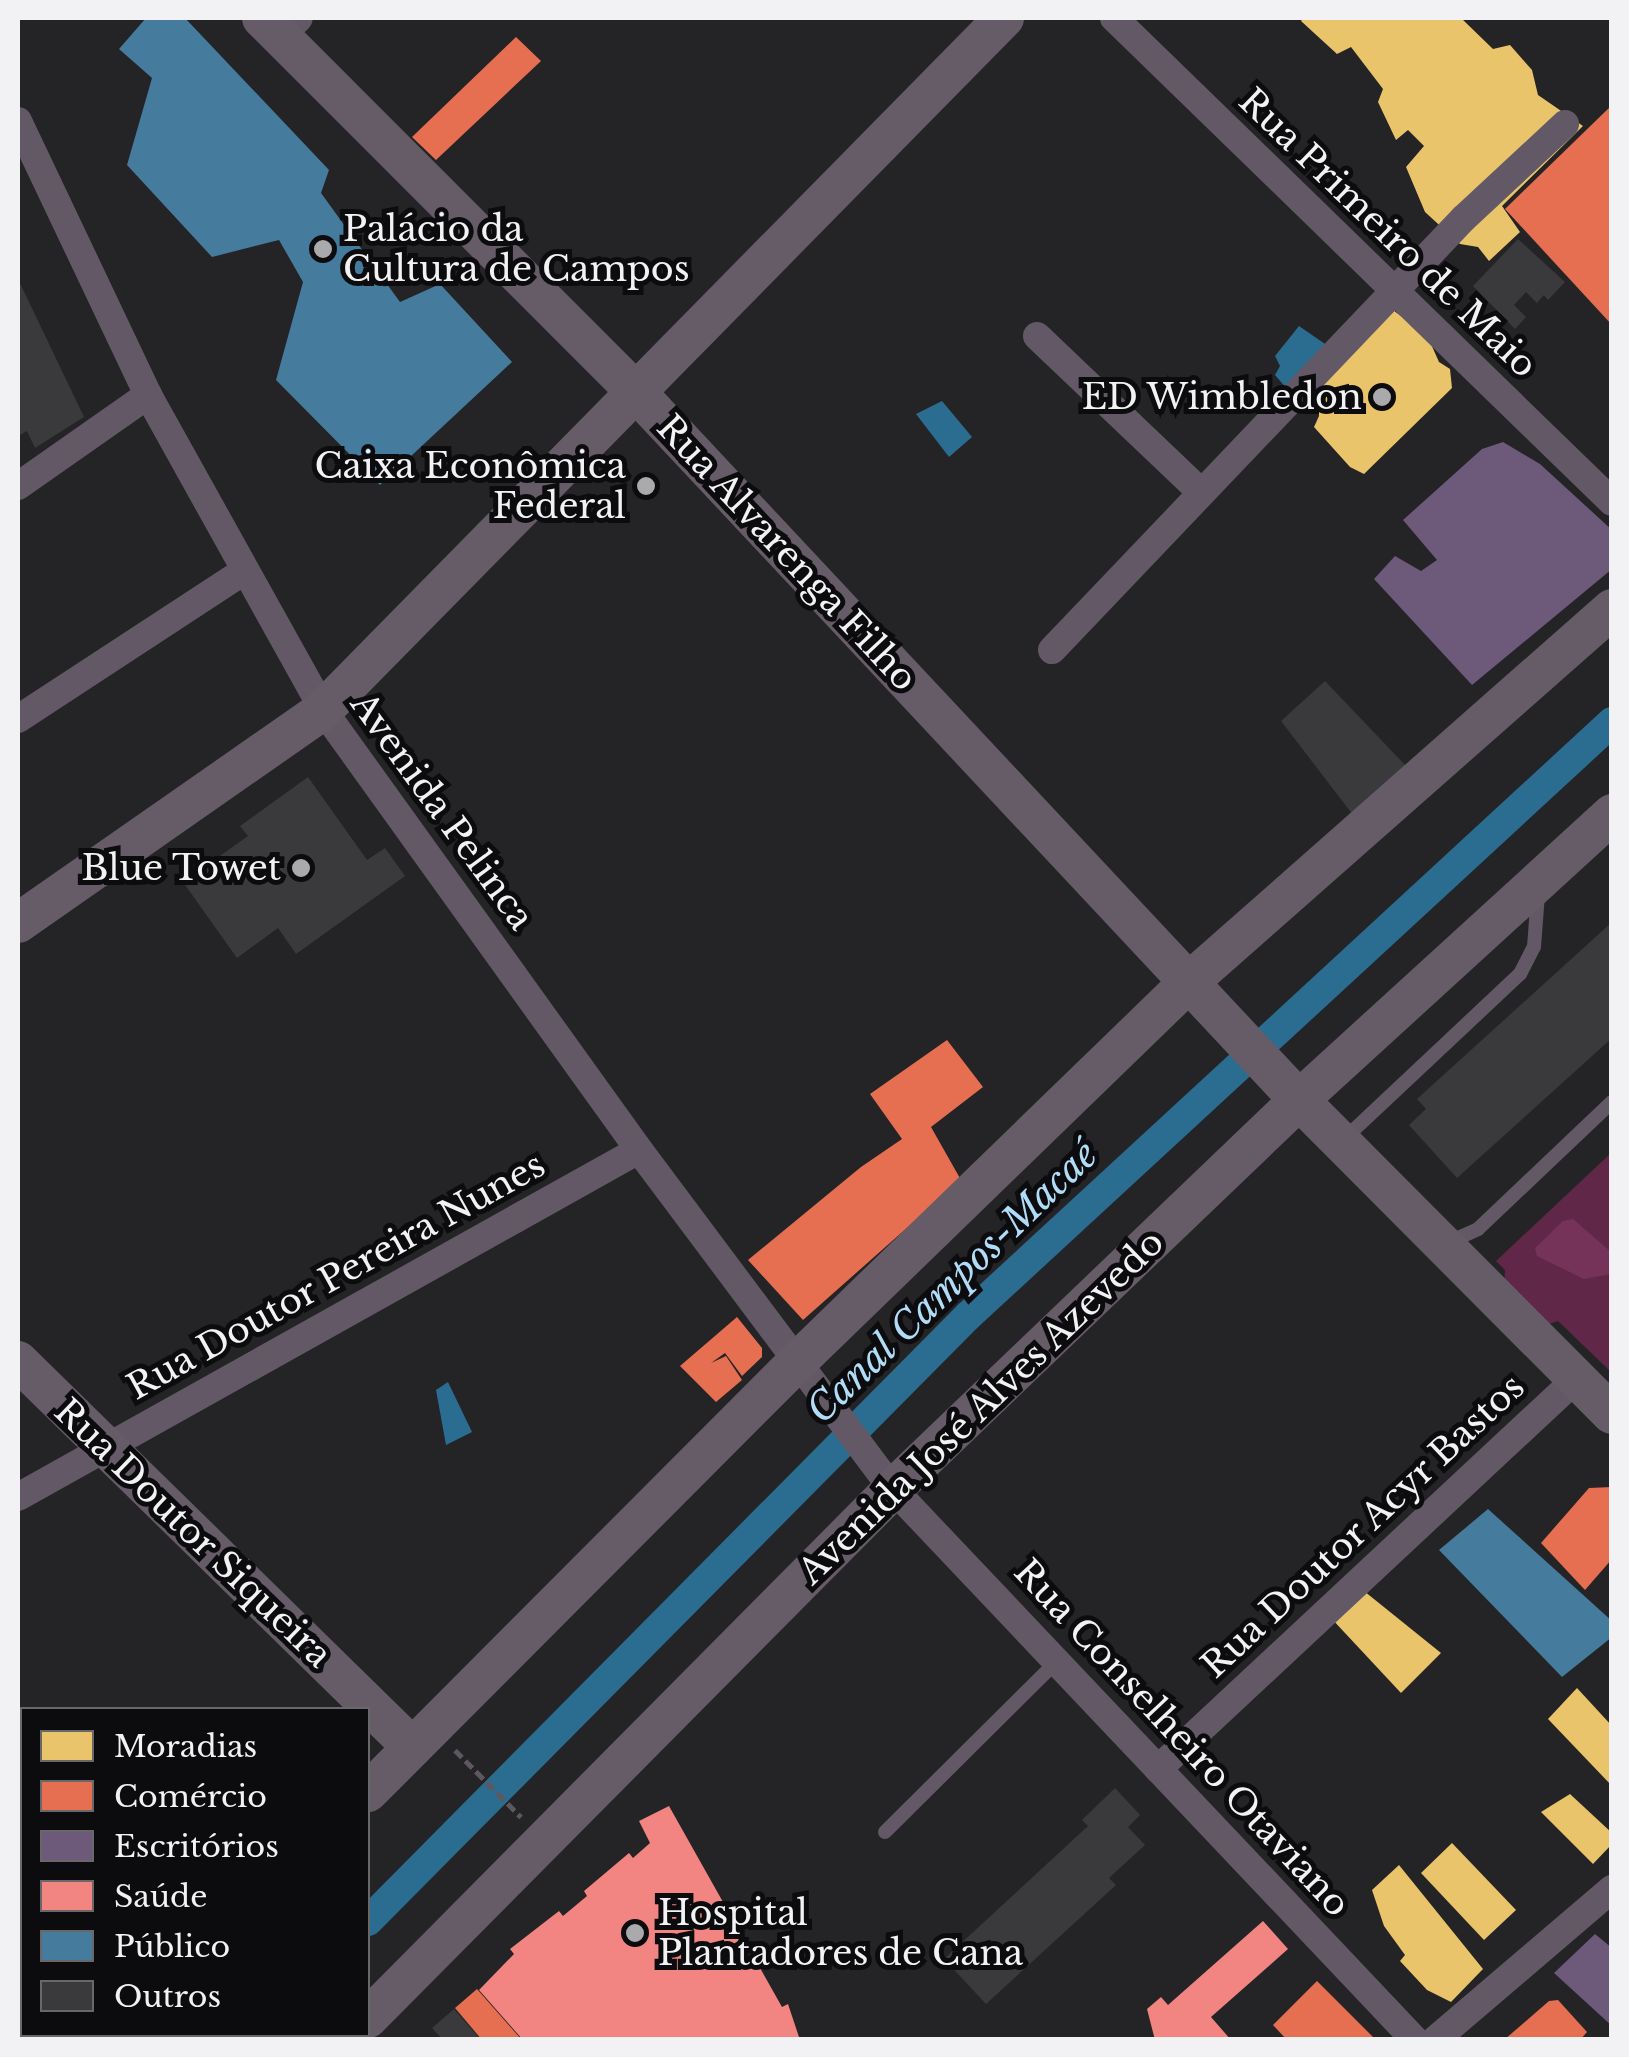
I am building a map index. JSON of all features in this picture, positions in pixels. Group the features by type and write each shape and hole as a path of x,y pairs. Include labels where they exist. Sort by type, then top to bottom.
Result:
{"main road":[{"path":"18,924 323,710 1004,18"},
{"name":"Rua Alvarenga Filho","path":"281,24 636,392 1266,1066 1612,1414"},
{"path":"370,1790 797,1362 1190,982 1612,609"},
{"name":"Avenida José Alves Azevedo","path":"370,2016 893,1489 1299,1100 1612,814"},
{"name":"Rua Doutor Siqueira","path":"18,1360 412,1746"}],"street":[{"name":"Rua Primeiro de Maio","path":"1114,18 1612,502"},
{"name":"Avenida Pelinca","path":"18,122 148,395 323,710 639,1150 893,1489"},
{"path":"1052,650 1200,491 1497,185 1565,124"},
{"path":"1037,336 1200,491"},
{"path":"18,486 148,395"},
{"path":"18,719 244,572"},
{"name":"Rua Doutor Pereira Nunes","path":"18,1496 639,1150"},
{"name":"Rua Doutor Acyr Bastos","path":"1158,1768 1575,1380"},
{"name":"Rua Conselheiro Otaviano","path":"893,1489 1416,2040"},
{"path":"1435,2040 1612,1888"}],"lane":[{"path":"1341,1142 1520,974 1534,947 1538,882"},
{"path":"1442,1244 1478,1230 1612,1102"},
{"path":"885,1832 1057,1661"}],"path":[{"path":"468,1764 520,1815"}],"shaded area":[{"path":"1611,1153 1611,1372 1558,1321 1543,1326 1504,1287 1505,1270 1496,1261"},
{"path":"1573,1219 1611,1252 1611,1274 1584,1279 1537,1256 1535,1248 1563,1221"}],"water":[{"path":"1299,326 1328,346 1287,389 1275,375 1280,366 1275,356"},
{"path":"942,401 972,437 949,457 916,414"},
{"path":"448,1382 472,1432 446,1445 436,1390"}],"building: Moradias":[{"path":"1461,18 1493,49 1510,45 1532,70 1538,95 1583,126 1502,206 1520,232 1489,261 1478,247 1460,244 1425,212 1406,167 1424,146 1408,130 1396,140 1378,102 1383,89 1351,47 1337,54 1301,21"},
{"name":"ED Wimbledon","path":"1389,307 1431,344 1439,362 1450,369 1452,388 1364,474 1350,467 1314,427 1319,416 1318,377"},
{"path":"1364,1591 1441,1653 1401,1693 1331,1618"},
{"path":"1577,1688 1612,1726 1612,1786 1548,1719"},
{"path":"1570,1794 1612,1833 1612,1844 1593,1864 1541,1812"},
{"path":"1452,1843 1516,1910 1484,1940 1421,1873"},
{"path":"1399,1865 1483,1969 1451,2002 1427,1990 1400,1961 1405,1955 1384,1926 1372,1890"}],"building: Comércio":[{"path":"516,37 541,61 436,160 412,137"},
{"path":"1612,105 1612,325 1505,209"},
{"path":"947,1040 983,1087 931,1127 961,1180 803,1320 748,1260 861,1167 902,1139 870,1094"},
{"path":"737,1317 762,1348 762,1357 742,1376 725,1353 711,1363 726,1356 742,1380 716,1402 680,1366"},
{"path":"1612,1487 1612,1559 1585,1590 1541,1543 1589,1488"},
{"path":"1317,1981 1376,2040 1287,2040 1273,2025"},
{"path":"477,1989 522,2040 482,2040 455,2008"},
{"path":"1558,2000 1587,2032 1580,2040 1504,2040 1549,2001"}],"building: Escritórios":[{"path":"1503,442 1540,464 1612,530 1612,569 1472,685 1374,579 1395,556 1421,571 1437,560 1403,520 1482,449"},
{"path":"1595,1934 1612,1948 1612,2026 1554,1973"}],"building: Saúde":[{"name":"Hospital Plantadores de Cana","path":"669,1806 782,2007 788,2004 800,2040 523,2040 479,1990 514,1954 510,1949 559,1911 563,1916 587,1896 584,1891 629,1853 633,1858 650,1843 639,1821"},
{"path":"1263,1921 1288,1949 1211,2017 1231,2040 1155,2040 1147,2009 1161,1997 1168,2005"}],"building: Público":[{"name":"Palácio da Cultura de Campos","path":"146,18 185,18 329,170 321,193 400,302 440,284 512,362 380,485 276,380 303,282 279,240 212,257 127,165 152,78 119,49"},
{"path":"1488,1509 1612,1621 1612,1637 1562,1677 1439,1550"}],"building: Outros":[{"path":"1518,239 1565,282 1548,300 1544,295 1537,303 1526,292 1514,305 1526,317 1515,329 1473,286"},
{"path":"18,279 84,417 35,448 27,431 18,436"},
{"path":"1325,681 1406,766 1353,815 1281,721"},
{"name":"Blue Towet","path":"308,777 367,860 385,848 405,876 296,954 278,928 237,958 183,882 248,836 240,826"},
{"path":"1612,922 1612,1038 1457,1178 1409,1125 1426,1109 1417,1099"},
{"path":"1115,1788 1140,1815 1128,1827 1145,1845 1109,1878 1116,1885 986,2004 944,1959 1088,1826 1082,1820"},
{"path":"454,2009 481,2040 443,2040 432,2028"}],"waterway":[{"name":"Canal Campos-Macaé","path":"370,1919 968,1316 1612,722"}],"place":[{"name":"Palácio da Cultura de Campos","path":"323,249"},
{"name":"ED Wimbledon","path":"1382,397"},
{"name":"Caixa Econômica Federal","path":"646,486"},
{"name":"Blue Towet","path":"301,868"},
{"name":"Hospital Plantadores de Cana","path":"635,1933"}]}
